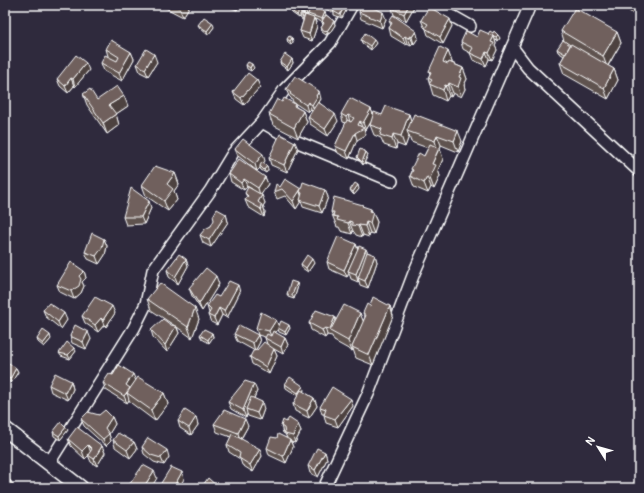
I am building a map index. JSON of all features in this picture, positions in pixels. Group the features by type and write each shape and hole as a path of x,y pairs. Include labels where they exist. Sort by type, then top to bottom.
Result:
{"street":[{"path":"49,463 134,328 146,304 152,270 210,191 233,153 262,122 285,89 330,42 352,5"},
{"path":"433,5 470,26"},
{"path":"324,488 368,394 414,273 530,5"},
{"path":"512,47 528,68 639,171"},
{"path":"262,122 293,140 392,181"},
{"path":"5,429 81,488"}],"building":[{"path":"293,5 299,10 297,15 290,10"},
{"path":"297,5 308,5 310,6 306,12"},
{"path":"336,5 345,5 340,15 333,11"},
{"path":"362,5 367,5 383,12 380,21 359,12"},
{"path":"393,5 409,5 404,14 392,8"},
{"path":"631,5 639,5 639,12"},
{"path":"311,6 325,12 322,19 308,14"},
{"path":"429,7 450,19 440,37 425,28 428,24 421,20"},
{"path":"575,8 617,32 603,56 561,31"},
{"path":"300,14 308,15 308,16 305,15 304,18 302,18 303,16 300,16"},
{"path":"305,15 314,18 309,34 300,31"},
{"path":"326,15 334,21 327,31 325,31 321,28 324,23 322,21"},
{"path":"393,15 416,31 412,37 410,36 408,38 405,36 403,38 389,28 392,23 389,21"},
{"path":"204,17 213,23 207,31 198,25"},
{"path":"480,30 494,36 491,42 494,43 489,53 486,52 483,59 470,53 473,48 461,42 466,31 477,37"},
{"path":"490,31 493,33 494,31 498,35 496,37 488,34"},
{"path":"365,33 374,40 370,46 361,40"},
{"path":"289,36 292,38 290,41 287,39"},
{"path":"111,40 131,52 119,73 101,63 105,55 117,61 119,57 106,49"},
{"path":"563,40 570,45 565,54 557,49"},
{"path":"571,44 614,69 604,88 560,63"},
{"path":"440,47 448,51 443,62 448,64 449,62 463,68 459,77 461,78 458,87 449,83 448,86 445,85 443,90 429,84 432,80 428,78 431,72 429,71"},
{"path":"146,49 154,54 145,69 137,64"},
{"path":"285,54 292,59 287,67 280,62"},
{"path":"76,55 86,63 65,86 57,79"},
{"path":"248,62 252,64 250,68 246,65"},
{"path":"248,73 257,80 241,98 233,92"},
{"path":"295,76 319,91 312,105 308,102 306,105 290,94 291,93 286,89"},
{"path":"117,86 124,96 109,105 116,114 103,123 83,94 90,89 97,100"},
{"path":"284,98 295,104 294,106 303,111 294,128 269,114 277,99 282,102"},
{"path":"350,98 371,109 363,123 360,121 358,125 364,128 355,133 346,151 335,146 347,120 351,122 354,118 348,115 346,117 341,114"},
{"path":"318,102 335,114 325,129 308,117"},
{"path":"386,106 409,114 401,136 393,134 392,139 380,135 382,129 370,125 374,112 382,115"},
{"path":"414,114 458,131 454,141 437,135 435,141 407,131"},
{"path":"280,134 295,142 284,165 269,158"},
{"path":"243,139 263,154 255,164 235,149"},
{"path":"430,144 439,148 432,164 436,165 430,178 427,177 424,183 410,176 413,170 411,169 419,153 424,156"},
{"path":"360,149 366,152 362,162 357,157"},
{"path":"239,159 265,177 258,188 244,179 241,183 229,174"},
{"path":"262,162 267,166 264,170 260,166"},
{"path":"155,166 175,173 167,184 173,189 164,201 142,185"},
{"path":"285,179 301,189 293,201 282,189 274,192 276,184 280,187"},
{"path":"303,182 325,190 319,206 300,200 302,193 300,192"},
{"path":"355,183 358,185 353,192 350,190"},
{"path":"248,187 262,195 258,202 262,205 261,209 245,200 248,196 245,193"},
{"path":"131,188 149,201 141,217 123,217"},
{"path":"334,197 363,205 362,206 371,209 370,211 373,212 370,223 366,222 365,226 358,226 352,225 352,222 349,221 348,223 337,220 338,217 333,216 334,212 331,212"},
{"path":"217,209 226,214 209,240 200,235 205,229 211,226 214,220 213,216"},
{"path":"92,233 104,239 102,248 96,256 85,252"},
{"path":"338,236 356,244 344,270 327,262"},
{"path":"359,246 366,249 356,274 348,271"},
{"path":"367,252 375,255 365,281 358,278"},
{"path":"179,254 186,259 175,277 167,270"},
{"path":"307,255 312,259 306,268 301,264"},
{"path":"71,262 84,271 79,276 81,279 79,286 71,291 57,285"},
{"path":"206,268 216,276 199,304 189,288"},
{"path":"229,281 238,285 224,311 219,308 214,318 208,315 211,310 207,306 215,295 219,297"},
{"path":"291,281 297,283 292,295 287,294"},
{"path":"160,283 195,308 188,327 147,299"},
{"path":"95,297 112,306 103,320 101,318 95,325 82,316"},
{"path":"373,297 390,306 369,355 352,347 366,315 363,313 367,304 370,306"},
{"path":"49,303 64,313 58,322 43,310"},
{"path":"344,305 360,313 348,341 330,331"},
{"path":"316,310 335,317 330,329 325,328 322,330 309,323"},
{"path":"261,312 276,320 269,331 256,328"},
{"path":"163,319 171,325 176,326 165,345 151,330"},
{"path":"281,321 289,325 285,332 278,328"},
{"path":"75,325 88,332 83,342 70,336"},
{"path":"239,325 258,335 253,343 234,334"},
{"path":"204,329 212,333 208,340 200,335"},
{"path":"43,330 50,335 43,344 37,339"},
{"path":"273,331 285,338 281,347 265,338 267,334 271,336"},
{"path":"67,342 74,348 68,355 59,353"},
{"path":"264,342 274,349 266,367 250,357 253,351 257,350"},
{"path":"9,363 16,368 10,379 5,376 5,368"},
{"path":"119,365 133,374 126,385 130,388 124,396 103,383 109,374 113,375"},
{"path":"55,373 71,381 65,393 49,385"},
{"path":"138,377 164,393 151,410 127,393"},
{"path":"290,377 303,386 298,393 285,384"},
{"path":"245,381 254,384 243,410 228,402"},
{"path":"332,387 351,399 335,419 324,415 326,409 320,407"},
{"path":"301,390 314,398 307,411 293,404"},
{"path":"251,397 262,402 257,413 246,409"},
{"path":"105,410 112,417 105,428 109,434 103,439 81,419 88,412 99,415"},
{"path":"185,410 196,417 189,428 178,421"},
{"path":"224,410 245,419 238,433 214,424"},
{"path":"289,418 298,424 293,436 285,434 284,428 281,426 283,420 286,422"},
{"path":"61,422 66,427 59,436 53,432"},
{"path":"77,427 102,446 94,459 88,455 92,449 88,445 82,451 68,439"},
{"path":"118,433 134,442 127,450 113,440"},
{"path":"232,434 260,449 250,465 239,458 240,453 227,445"},
{"path":"278,434 290,440 283,456 267,448 271,437 277,438"},
{"path":"148,438 167,450 161,458 151,455 142,447"},
{"path":"317,448 325,452 315,470 308,466"},
{"path":"143,465 154,471 143,488 133,488 129,485"},
{"path":"171,467 182,472 173,488 158,488"},
{"path":"5,478 11,481 5,488"},
{"path":"208,478 219,488 201,488"}]}
